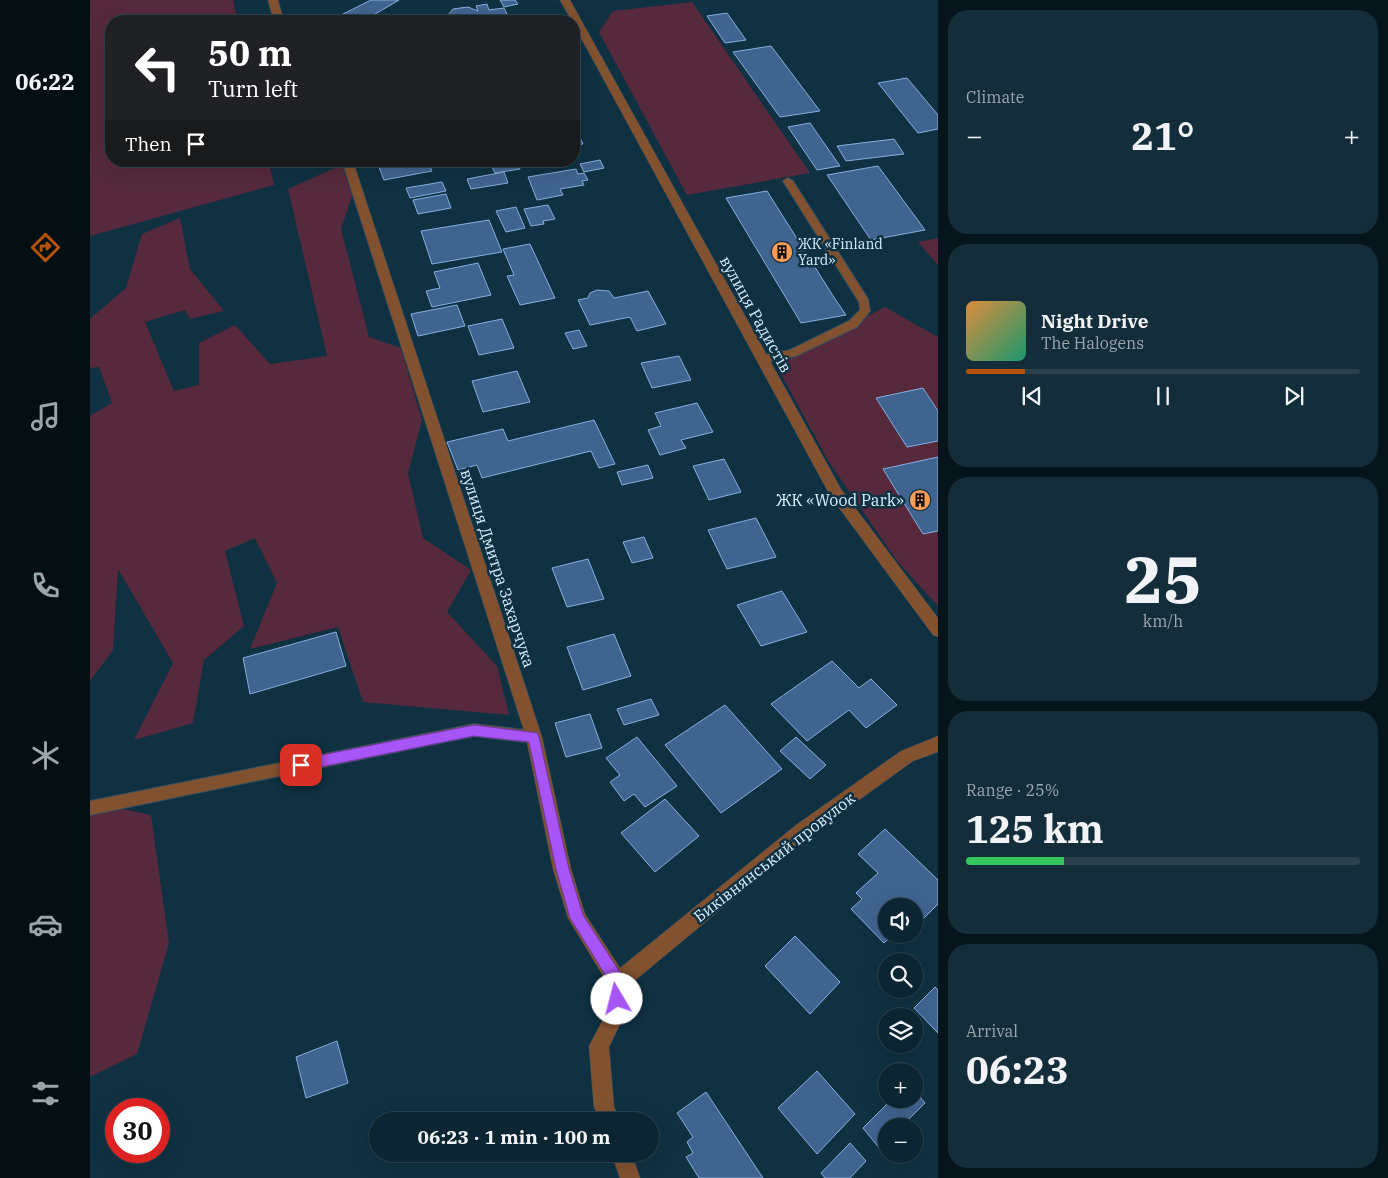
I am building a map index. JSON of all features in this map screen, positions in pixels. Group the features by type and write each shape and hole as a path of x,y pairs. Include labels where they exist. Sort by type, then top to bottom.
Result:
{"street":[{"path":"273,0 277,15"},
{"name":"вулиця Радистів","path":"565,0 573,15"},
{"name":"вулиця Радистів","path":"580,27 836,493 938,630"},
{"name":"вулиця Дмитра Захарчука","path":"349,167 534,737 562,869 577,918 618,982"},
{"name":"Биківнянський провулок","path":"618,982 802,831 907,756 938,744"},
{"path":"606,1112 604,1106 598,1046 616,1016 618,982"},
{"path":"625,1162 630,1178"}],"lane":[{"path":"762,359 792,353 853,324 864,310 864,302 788,182"},
{"path":"90,808 474,730 534,737"}],"shaded area":[{"path":"90,0 233,0 237,15 105,15 105,167 270,167 274,185 90,236"},
{"path":"692,2 810,173 687,195 599,32 613,11"},
{"path":"338,167 343,167 352,196 341,229 369,337 401,348 422,420 408,473 423,538 471,570 447,612 497,666 509,715 363,702 338,627 250,649 277,583 255,538 225,551 244,626 204,660 193,723 134,740 173,663 118,569 113,650 90,681 90,416 112,403 99,367 90,368 90,319 126,288 142,234 180,218 190,269 224,311 190,319 185,310 145,322 174,391 199,385 199,343 235,325 270,364 327,356 288,189"},
{"path":"938,238 938,265 918,242"},
{"path":"885,307 938,337 938,606 897,561 829,462 776,365"},
{"path":"113,807 151,815 169,943 137,1054 90,1077 90,812"}],"building":[{"path":"371,0 399,0 373,15 341,15"},
{"path":"500,0 515,0 518,4 504,7"},
{"path":"487,4 489,10 504,8 507,14 448,15 453,9 468,7 478,11 476,6"},
{"path":"727,13 746,40 725,43 707,16"},
{"path":"771,46 820,111 780,117 733,52"},
{"path":"907,78 938,115 938,129 918,133 878,83"},
{"path":"810,123 840,166 817,170 788,127"},
{"path":"894,139 904,154 846,161 837,146"},
{"path":"600,160 604,168 584,172 580,164"},
{"path":"878,166 925,230 871,240 827,175"},
{"path":"379,167 430,167 432,171 384,180"},
{"path":"492,167 519,167 520,169 495,173"},
{"path":"576,169 578,174 584,173 588,180 582,181 584,185 560,189 563,195 537,200 528,177"},
{"path":"504,172 508,183 471,189 467,179"},
{"path":"442,182 446,191 410,198 406,188"},
{"name":"ЖК «Finland Yard»","path":"767,191 846,315 801,323 726,198"},
{"path":"446,194 451,208 418,214 413,200"},
{"path":"548,205 555,219 543,221 544,224 531,226 524,209"},
{"path":"516,207 525,228 506,232 496,211"},
{"path":"489,220 502,252 432,264 421,231"},
{"path":"530,244 555,298 520,305 507,276 514,275 503,249"},
{"path":"478,263 491,295 432,307 426,291 440,288 434,272"},
{"path":"597,290 609,291 614,298 648,291 666,324 637,331 630,317 590,325 578,300 588,298 590,293"},
{"path":"457,305 465,326 418,336 411,314"},
{"path":"502,319 514,348 479,355 468,326"},
{"path":"579,330 587,346 573,349 565,333"},
{"path":"679,356 691,380 652,388 641,363"},
{"path":"517,371 530,402 483,412 472,381"},
{"path":"923,388 938,411 938,441 907,447 876,398"},
{"path":"697,403 713,432 681,440 686,448 660,455 648,430 661,426 655,413"},
{"path":"594,420 615,464 599,468 591,451 482,478 477,465 458,470 447,442 503,429 508,441"},
{"name":"ЖК «Wood Park»","path":"938,457 938,531 923,534 883,469"},
{"path":"724,459 741,492 709,500 693,466"},
{"path":"648,465 653,478 622,485 617,472"},
{"path":"756,518 776,557 727,569 708,530"},
{"path":"644,537 653,558 632,563 623,542"},
{"path":"588,559 604,599 567,607 552,568"},
{"path":"782,591 807,632 761,646 737,605"},
{"path":"336,632 346,666 250,694 243,658"},
{"path":"614,634 631,676 583,690 567,647"},
{"path":"832,661 859,688 871,679 897,705 866,728 849,710 807,741 771,704"},
{"path":"651,699 659,715 624,725 617,709"},
{"path":"725,705 782,769 721,813 665,745"},
{"path":"590,714 602,748 566,757 555,723"},
{"path":"637,737 677,786 645,807 634,794 624,801 610,782 620,775 606,758"},
{"path":"796,737 826,765 810,779 780,751"},
{"path":"665,799 699,836 655,872 621,833"},
{"path":"885,829 938,880 938,904 923,919 923,898 878,898 878,937 851,909 862,899 856,893 878,873 858,854"},
{"path":"795,936 840,982 810,1014 765,966"},
{"path":"935,987 938,990 938,1033 923,1017 923,1008 914,1008"},
{"path":"337,1041 348,1083 306,1098 296,1057"},
{"path":"817,1071 855,1114 817,1154 778,1108"},
{"path":"706,1092 763,1178 699,1178 686,1157 693,1153 687,1142 693,1137 677,1113"},
{"path":"883,1108 920,1108 910,1118 878,1118 878,1147 863,1128"},
{"path":"850,1143 866,1161 850,1178 825,1178 821,1173"}],"place":[{"name":"ЖК «Finland Yard»","path":"782,252"},
{"name":"ЖК «Wood Park»","path":"920,500"}],"route":[{"path":"301,765 474,730 534,737 562,869 577,918 618,982 617,999"}]}
